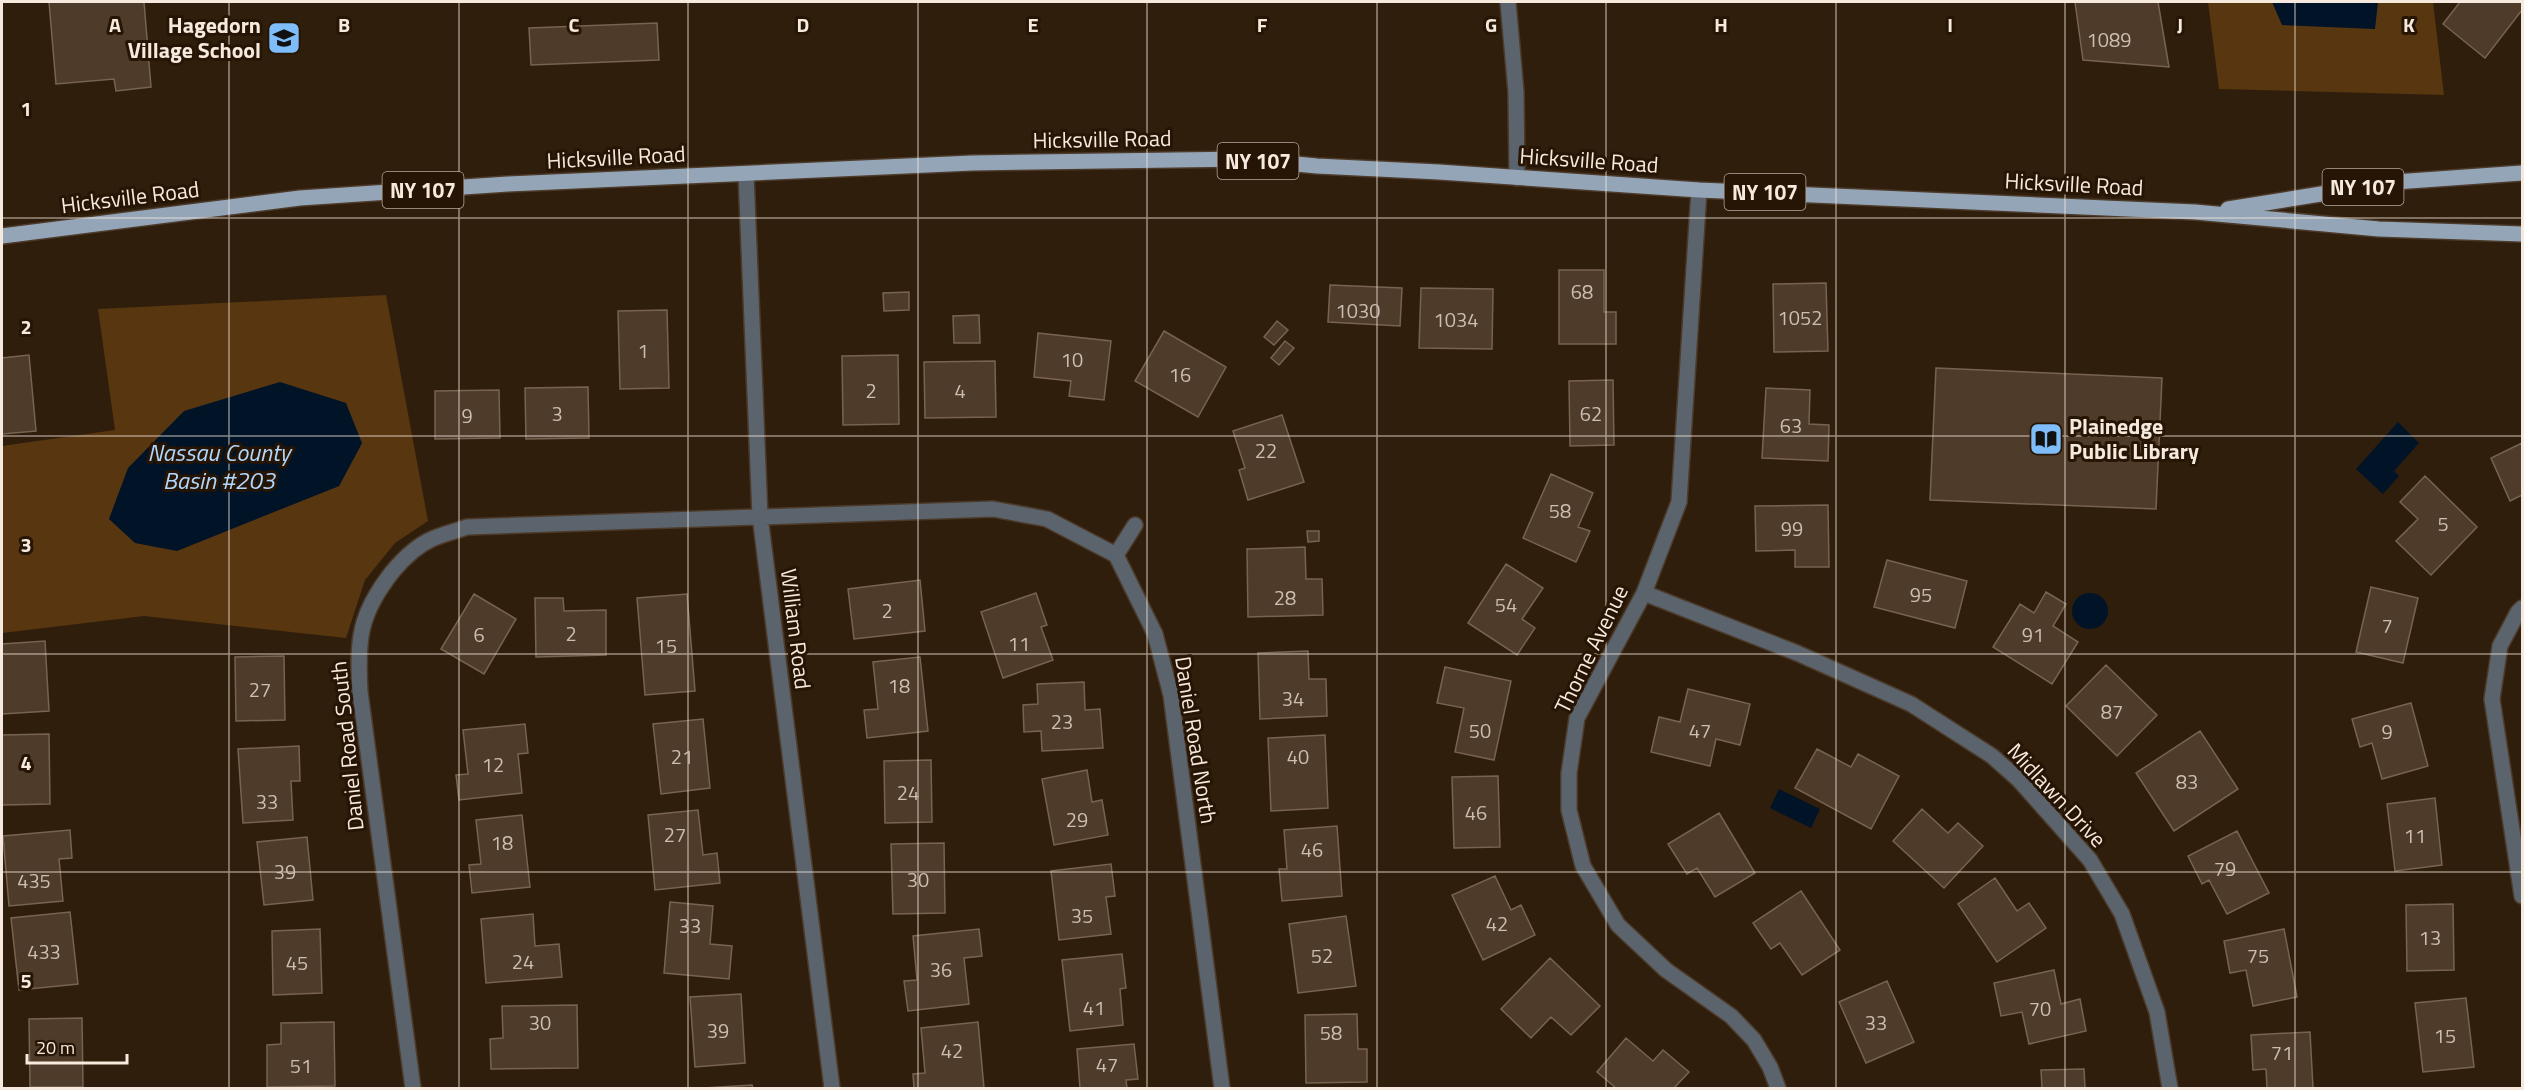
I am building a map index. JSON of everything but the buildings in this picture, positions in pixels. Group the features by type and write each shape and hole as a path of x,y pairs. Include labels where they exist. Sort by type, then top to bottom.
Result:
{"main road":[{"name":"Hicksville Road","path":"2,236 300,198 508,184 972,163 1245,159 1700,190 2205,212 2379,229 2523,234"},
{"name":"Hicksville Road","path":"2205,212 2395,182 2523,173"}],"street":[{"path":"1508,2 1516,92 1517,178"},
{"name":"William Road","path":"746,174 760,516 832,1089"},
{"name":"Thorne Avenue","path":"1700,190 1679,502 1644,593 1577,718 1569,773 1569,810 1583,866 1618,925 1666,970 1731,1016 1754,1040 1770,1067 1778,1089"},
{"path":"760,516 993,509 1047,519 1116,555 1135,525"},
{"name":"Daniel Road South","path":"413,1089 360,692 360,645 365,614 377,591 406,555 430,540 467,527 760,516"},
{"name":"Daniel Road North","path":"1116,555 1155,634 1170,695 1222,1089"},
{"name":"Midlawn Drive","path":"1644,593 1797,653 1911,704 1992,756 2019,780 2090,860 2122,914 2157,1012 2170,1089"},
{"path":"2523,608 2500,646 2492,699 2523,896"}],"shaded area":[{"path":"2208,2 2433,2 2444,95 2219,89"},
{"path":"386,295 428,521 395,543 365,580 346,638 144,616 2,633 2,446 115,430 98,309","holes":["362,443 339,486 259,517"]}],"water":[{"path":"2272,2 2378,2 2375,29 2282,25"},
{"name":"Nassau County Basin #203","path":"280,382 346,403 362,443 339,486 177,551 135,543 109,519 128,468 184,411"},
{"path":"2398,422 2419,443 2394,471 2399,476 2383,494 2356,469"},
{"path":"2090,593 2103,598 2108,611 2103,624 2090,629 2077,624 2072,611 2077,598"},
{"path":"1779,789 1820,809 1811,828 1770,808"}],"place":[{"name":"Hagedorn Village School","path":"284,38"},
{"name":"Plainedge Public Library","path":"2046,439"}]}
